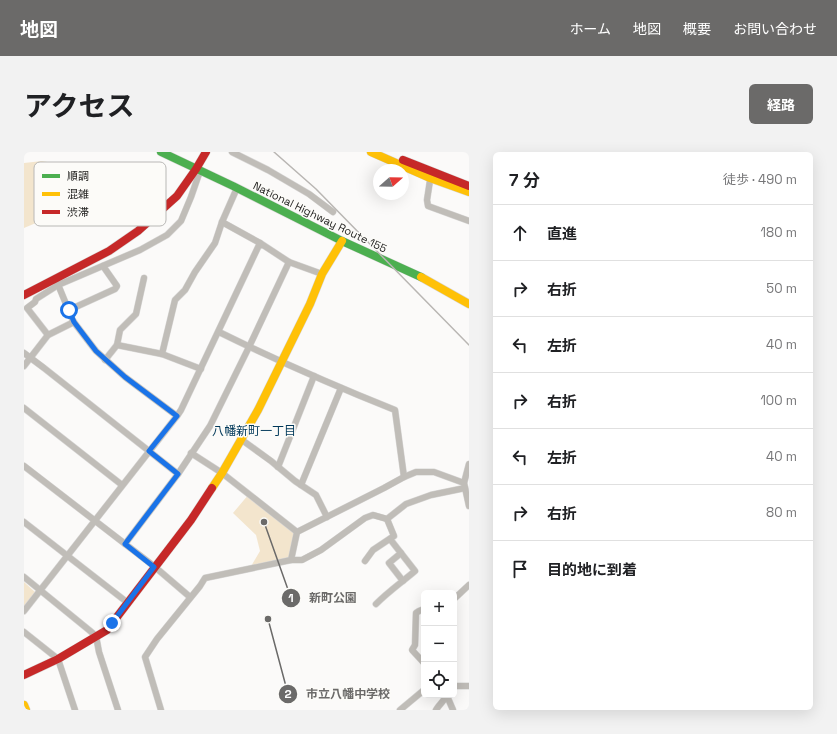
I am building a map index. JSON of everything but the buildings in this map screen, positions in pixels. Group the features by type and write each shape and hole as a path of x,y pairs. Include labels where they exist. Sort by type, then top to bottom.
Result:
{"main road":[{"name":"National Highway Route 155","path":"161,152 237,188 342,242 417,275 469,304"},
{"path":"166,206 177,196 198,170 206,152"},
{"path":"372,152 431,175 469,186"},
{"path":"384,152 469,192"},
{"path":"24,294 57,282 109,251 144,226"},
{"path":"24,675 58,659 107,630 191,520 222,474 242,440 310,304 322,274 342,242"},
{"path":"24,705 26,710"}],"street":[{"path":"232,152 268,170 309,194 333,212"},
{"path":"48,335 27,308 57,282 103,266 140,250 167,235 181,221 191,197 198,170"},
{"path":"431,175 427,200 428,206 469,221"},
{"path":"162,354 175,300 185,290 195,272 216,243 222,222 237,188"},
{"path":"222,222 260,243 289,262 322,274"},
{"path":"24,611 181,410 260,243"},
{"path":"125,544 178,474 210,426 250,347 289,262"},
{"path":"69,310 115,289 117,286 103,266"},
{"path":"105,360 117,345 120,330 136,314 144,278"},
{"path":"57,282 74,322 96,351 125,377 177,416"},
{"path":"24,366 48,335 74,322"},
{"path":"219,332 341,388 395,410 404,477"},
{"path":"117,345 162,354 201,369"},
{"path":"24,353 178,474"},
{"path":"278,467 314,376"},
{"path":"301,485 341,388"},
{"path":"24,408 122,485"},
{"path":"242,440 316,495 327,517"},
{"path":"191,454 222,474 297,532"},
{"path":"469,464 464,485 469,506"},
{"path":"24,466 125,544 190,597"},
{"path":"297,532 416,472 434,472 464,485"},
{"path":"387,519 406,504 464,485"},
{"path":"161,710 145,656 205,578 291,560 302,560 322,550 365,518 373,515 387,519"},
{"path":"365,561 373,550 394,536 387,519"},
{"path":"24,522 128,603"},
{"path":"291,560 297,532"},
{"path":"376,604 415,571 390,539"},
{"path":"401,553 389,563 403,581"},
{"path":"24,577 96,636 99,652 118,710"},
{"path":"457,596 469,585"},
{"path":"421,610 416,613 415,645 412,650 423,662"},
{"path":"24,632 58,659 75,710"},
{"path":"457,686 469,686"},
{"path":"400,710 421,692"},
{"path":"436,710 445,698"},
{"path":"448,698 453,710"}],"shaded area":[{"path":"42,161 47,162 34,162 34,224 24,228 24,163"},
{"path":"249,494 297,532 291,560 250,568 260,551 256,535 233,513"},
{"path":"24,582 35,592 24,606"}],"railway":[{"path":"274,152 316,189 469,345"}],"traffic: fast":[{"path":"161,152 233,186 342,241 421,277"}],"traffic: slow":[{"path":"371,152 430,178 469,192"},
{"path":"212,488 258,410 310,304 322,274 342,241"},
{"path":"421,277 469,304"},
{"path":"24,705 26,710"}],"traffic: jam":[{"path":"166,206 177,196 206,152"},
{"path":"403,160 469,186"},
{"path":"24,295 109,251 144,226"},
{"path":"24,675 58,659 107,630 191,520 212,488"}],"place":[{"name":"新町公園","path":"264,522"},
{"name":"市立八幡中学校","path":"268,619"}],"district":[{"name":"八幡新町一丁目","path":"254,431"}],"route":[{"path":"69,310 74,322 96,351 105,360 177,416 149,451 178,474 125,544 154,567 112,623"}]}
